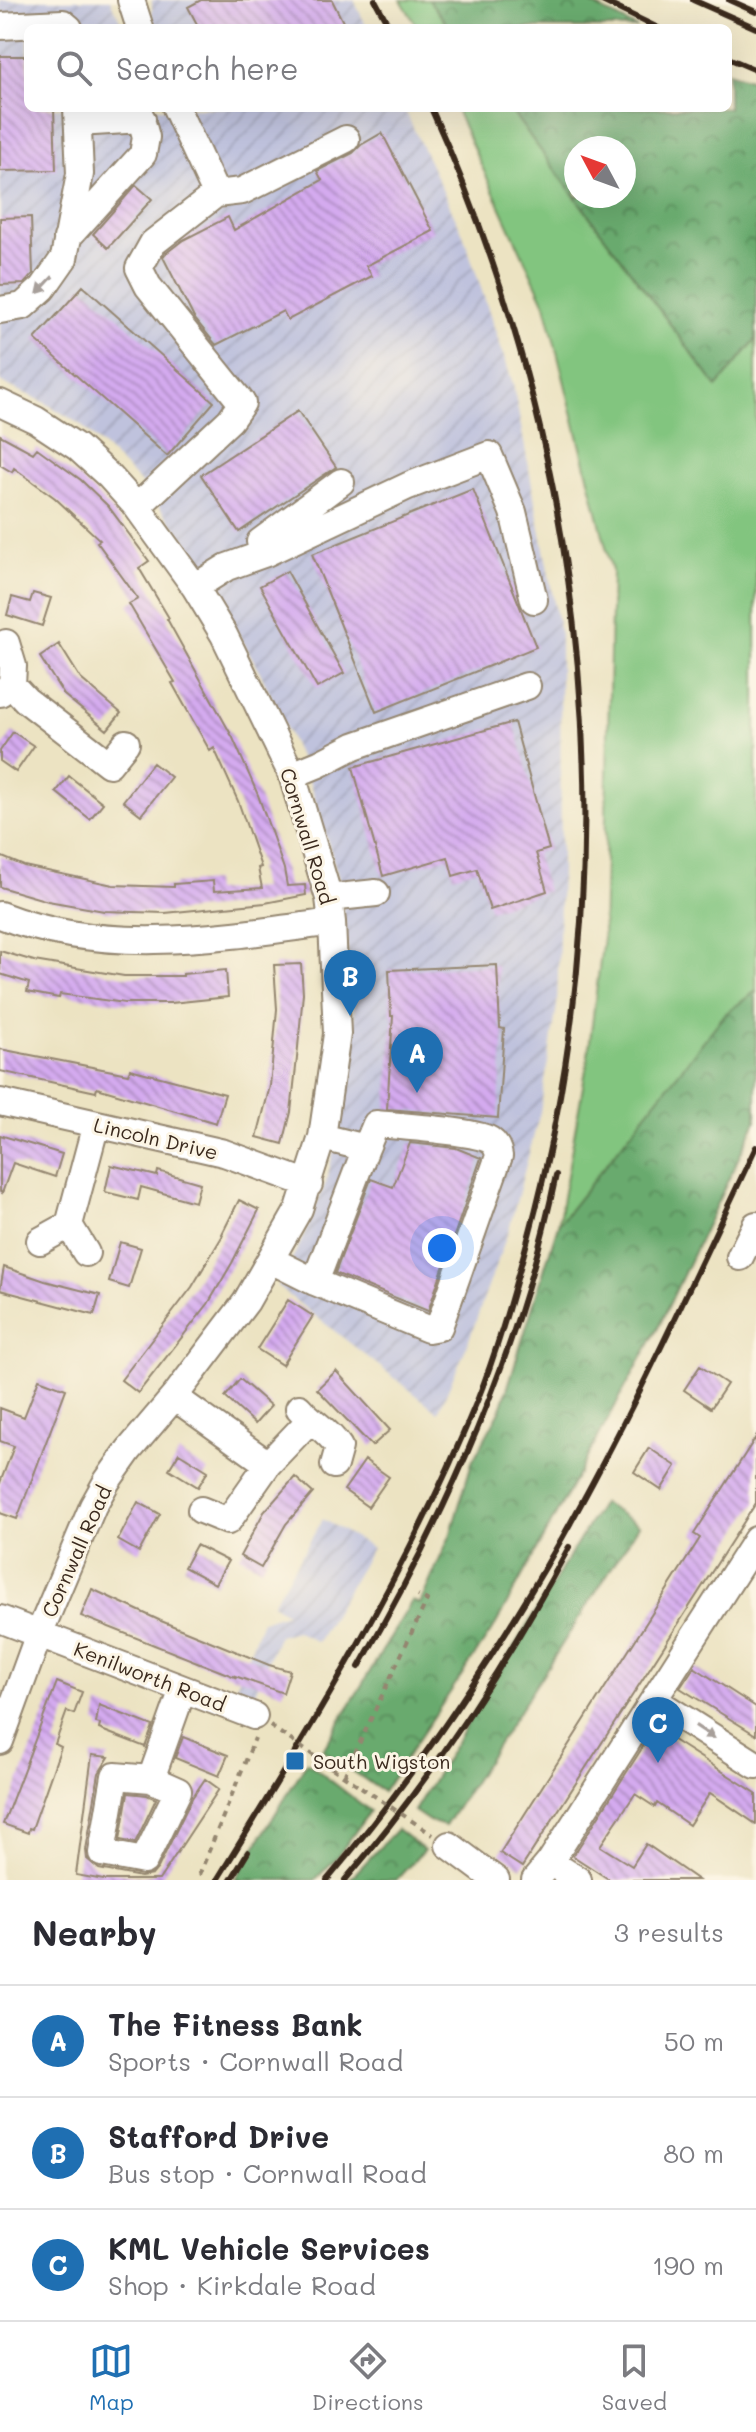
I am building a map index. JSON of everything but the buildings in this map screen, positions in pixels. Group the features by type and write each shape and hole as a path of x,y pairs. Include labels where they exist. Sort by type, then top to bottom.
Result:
{"street":[{"path":"42,24 64,24"},
{"path":"0,26 24,25"},
{"path":"178,112 216,194"},
{"path":"0,310 23,306 43,288 64,258 67,238 80,174 78,116 140,114 146,137 143,154 67,238"},
{"path":"137,507 230,420 242,403 148,286 139,268 153,243 216,194 242,191 346,139"},
{"path":"80,174 129,171"},
{"name":"Cornwall Road","path":"0,403 36,420 77,447 110,477 137,507 195,587 224,635 292,775 330,910 337,1034 322,1137 309,1184 290,1227 246,1302 107,1481 93,1506 39,1634 0,1741"},
{"path":"227,567 266,553 408,486 489,455 513,512 534,600"},
{"path":"195,587 227,567 341,482"},
{"path":"6,643 13,666 6,689 26,700 109,764 126,743"},
{"path":"292,775 354,746 527,686"},
{"path":"0,915 51,929 158,942 330,910 376,893"},
{"name":"Lincoln Drive","path":"0,1102 224,1153 309,1184"},
{"path":"40,1241 69,1225 96,1124"},
{"path":"271,1260 315,1282 428,1329 439,1327 499,1156 498,1148 488,1139 376,1124 315,1282"},
{"path":"322,1137 366,1148"},
{"path":"69,1225 86,1253"},
{"path":"740,1257 756,1225"},
{"path":"174,1397 268,1464"},
{"path":"201,1510 228,1521 304,1414 330,1433 339,1447 334,1465"},
{"path":"578,1880 542,1871 756,1540"},
{"name":"Kenilworth Road","path":"0,1619 183,1689 260,1726"},
{"path":"151,1779 183,1689"},
{"path":"654,1700 756,1765"},
{"path":"441,1840 496,1880"}],"path":[{"path":"344,1776 427,1600 418,1595"},
{"path":"201,1875 260,1726 332,1768 441,1840"}],"shaded area":[{"path":"0,0 110,0 122,24 24,24 24,112 406,112 463,234 513,384 560,634 561,869 557,1006 540,1112 509,1229 466,1348 438,1412 277,1286 300,1244 326,1182 345,1106 354,1016 341,886 307,774 259,670 187,543 141,483 81,425 44,402 0,382"},
{"path":"152,0 354,0 365,24 152,24"},
{"path":"323,1519 372,1548 317,1642 296,1631 278,1636 254,1695 235,1688 262,1621 286,1613 272,1604"}],"green space":[{"path":"401,0 429,0 447,24 416,24"},
{"path":"429,0 584,0 629,24 447,24"},
{"path":"732,73 756,81 756,339 717,387 584,208 636,208 636,136 564,136 564,182 512,112 732,112"},
{"path":"457,112 512,112 564,182 564,208 584,208 717,387 756,339 756,991 725,1015 558,1225 587,1064 603,938 612,571 545,304"},
{"path":"756,991 756,1121 659,1326 496,1624 383,1792 323,1750 412,1601 420,1604 450,1536 472,1462 501,1409 558,1225 725,1014"},
{"path":"602,1503 639,1525 445,1826 429,1821 414,1811"},
{"path":"307,1762 370,1811 337,1857 315,1880 235,1880"},
{"path":"397,1829 424,1850 396,1880 349,1880"}],"railway":[{"path":"375,0 388,24"},
{"path":"600,0 650,24"},
{"path":"693,0 756,28"},
{"path":"729,0 756,12"},
{"path":"732,60 756,70"},
{"path":"217,1880 323,1705 390,1586 477,1401 528,1239 560,1097 578,954 584,809 578,665 559,522 528,380 485,242 433,112"},
{"path":"327,1880 422,1758 481,1672 561,1540 638,1395 756,1147"},
{"path":"359,1667 422,1549 477,1428 523,1304 556,1175"},
{"path":"345,1880 408,1802 466,1720 520,1634 569,1547"},
{"path":"231,1880 248,1852"}],"place":[{"name":"Stafford Drive","path":"350,1016"},
{"name":"The Fitness Bank","path":"417,1093"},
{"name":"South Wigston","path":"295,1761"},
{"name":"KML Vehicle Services","path":"658,1763"}]}
